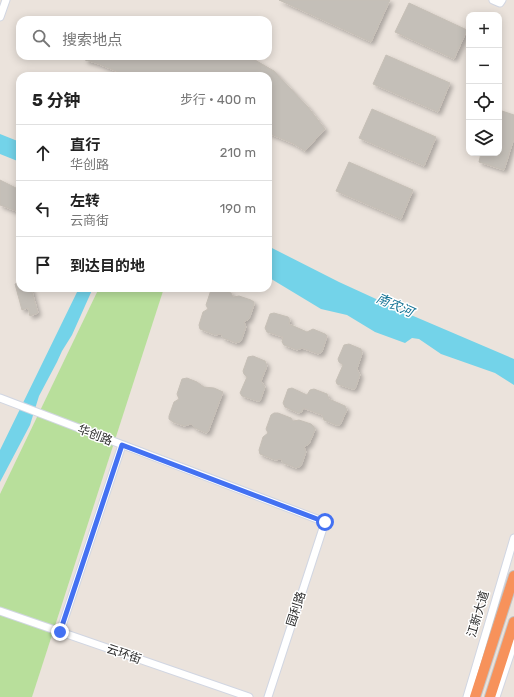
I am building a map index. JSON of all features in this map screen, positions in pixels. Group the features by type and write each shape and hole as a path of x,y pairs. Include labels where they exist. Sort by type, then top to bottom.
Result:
{"highway":[{"name":"江新大道","path":"475,697 514,576"},
{"path":"490,697 514,622"}],"street":[{"path":"0,17 6,0"},
{"path":"493,0 501,2"},
{"name":"华创路","path":"0,398 325,522"},
{"path":"60,632 122,445"},
{"name":"园利路","path":"268,697 325,522"},
{"name":"江新大道","path":"467,697 514,538"},
{"name":"云环街","path":"0,611 249,697"},
{"path":"496,697 514,643"}],"green space":[{"path":"97,292 163,292 32,697 0,697 0,494"}],"water":[{"path":"0,134 16,140 16,160 0,154"},
{"path":"272,248 339,282 411,315 514,359 514,385 495,373 441,354 419,339 412,338 405,343 375,332 347,315 321,309 272,279"},
{"path":"77,292 91,292 72,335 39,396 30,425 0,482 0,450"}],"building":[{"path":"279,0 390,0 371,42"},
{"path":"409,3 466,30 454,59 395,32"},
{"path":"386,55 450,83 438,112 373,84"},
{"path":"85,60 255,60 274,71 308,107 325,129 305,151 294,144 272,135 272,72 118,72"},
{"path":"372,109 436,137 424,166 359,138"},
{"path":"502,111 514,115 514,138 504,170 479,162 480,156 502,156"},
{"path":"349,162 413,190 401,219 336,191"},
{"path":"0,180 16,188 16,211 0,205"},
{"path":"17,292 32,292 38,313 30,316 28,308 22,310"},
{"path":"210,292 228,292 231,293 233,297 239,296 254,302 249,319 244,322 246,327 241,341 236,343 223,338 221,334 215,335 200,329 199,325 203,312 208,309 206,305"},
{"path":"274,313 288,317 290,320 289,324 307,332 313,329 325,334 327,336 322,352 318,354 302,348 297,350 284,345 282,342 283,337 267,332 265,328 270,314"},
{"path":"349,344 361,349 362,354 357,369 360,375 355,389 337,384 336,381 343,365 338,359 344,345"},
{"path":"253,356 265,361 267,366 261,381 265,387 260,401 242,396 240,393 247,377 243,371 248,357"},
{"path":"187,378 204,387 214,388 223,392 208,432 206,433 195,428 191,424 184,426 169,419 174,402 179,399 177,394 182,379"},
{"path":"292,388 307,395 310,390 314,389 327,394 329,399 345,406 347,410 340,425 324,420 322,415 303,408 302,412 298,413 285,407 283,403 288,389"},
{"path":"274,413 291,418 293,421 299,420 311,424 314,427 315,430 309,444 304,447 306,452 301,466 296,468 283,463 281,459 275,460 260,454 259,450 263,437 268,433 266,429 271,415"}],"route":[{"path":"60,632 122,445 325,522"}],"water label":[{"name":"南农河","path":"395,305"}]}
